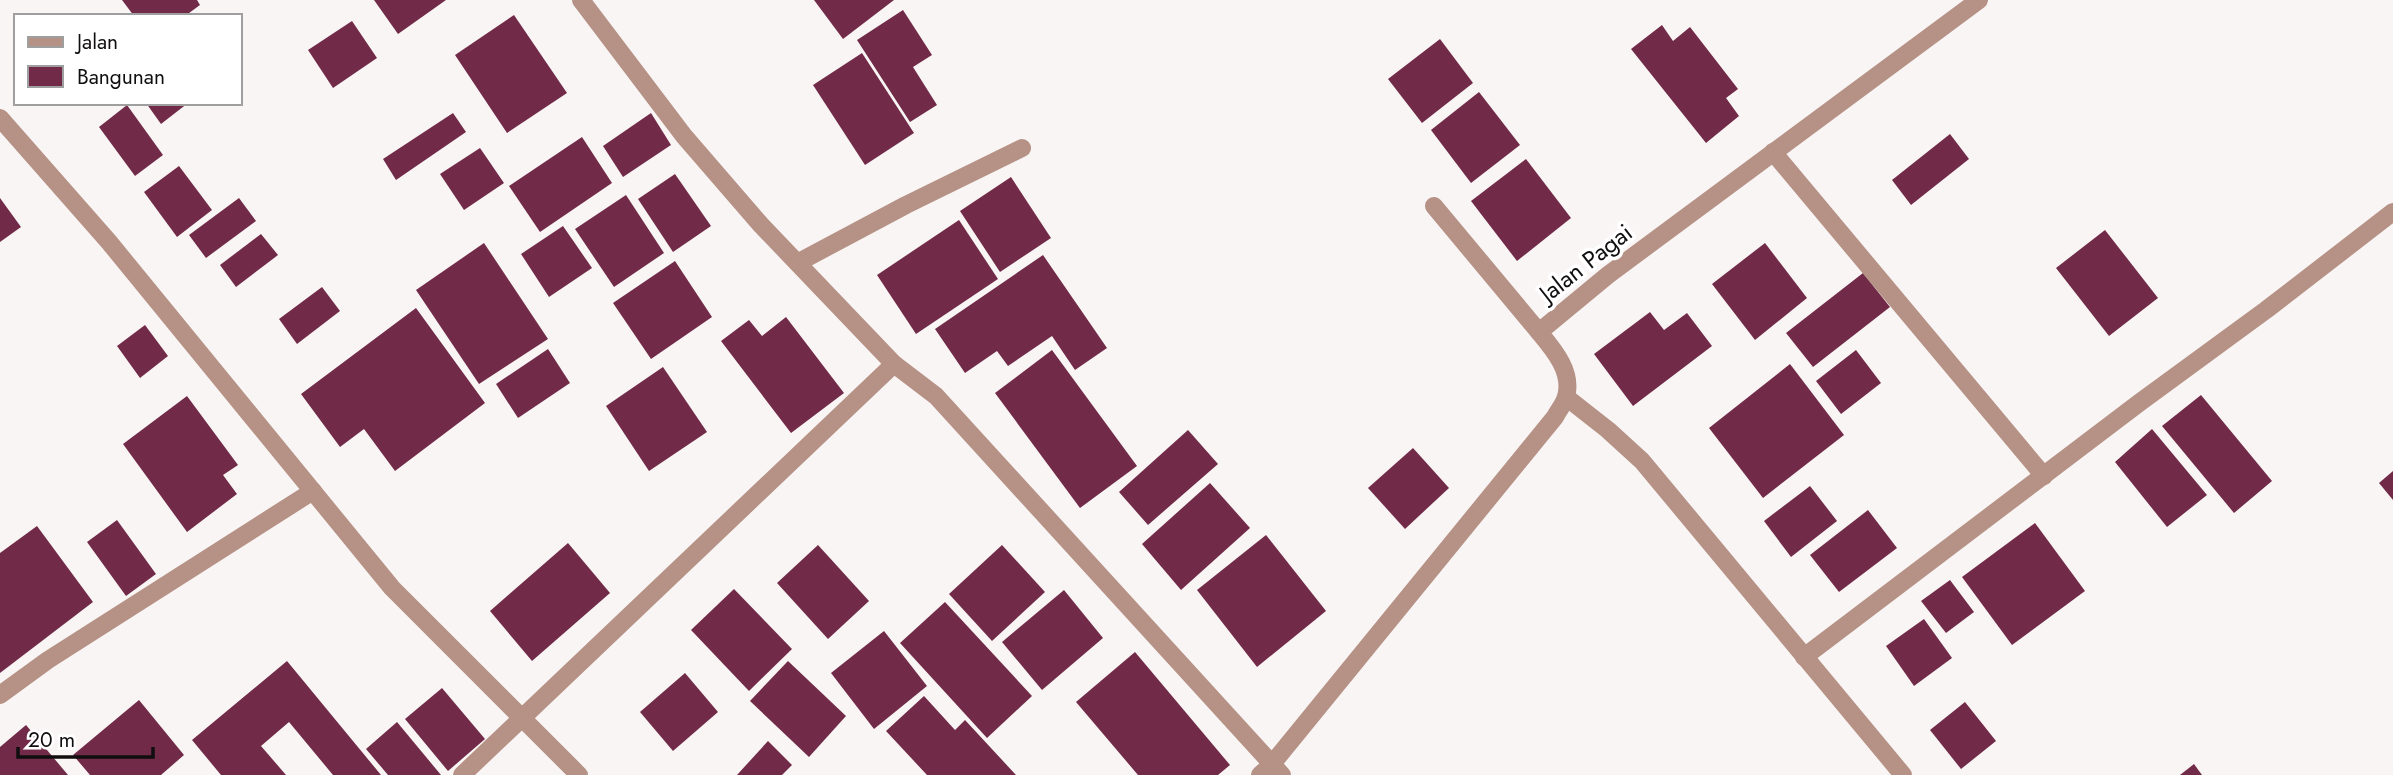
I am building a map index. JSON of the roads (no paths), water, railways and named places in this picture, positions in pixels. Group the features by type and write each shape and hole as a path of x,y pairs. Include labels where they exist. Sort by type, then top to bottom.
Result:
{"street":[{"path":"581,0 684,136 761,225 894,364 936,396 1271,771 1555,417 1566,397 1642,461 1903,775"},
{"name":"Jalan Pagai","path":"1566,397 1567,374 1557,355 1539,332 1608,275 1979,0"},
{"path":"0,118 109,242 392,588 579,775"},
{"path":"799,262 1022,148"},
{"path":"1773,152 2044,476"},
{"path":"1434,206 1539,332"},
{"path":"1804,657 2393,212"},
{"path":"462,775 894,364"},
{"path":"0,695 48,660 313,491"}]}
